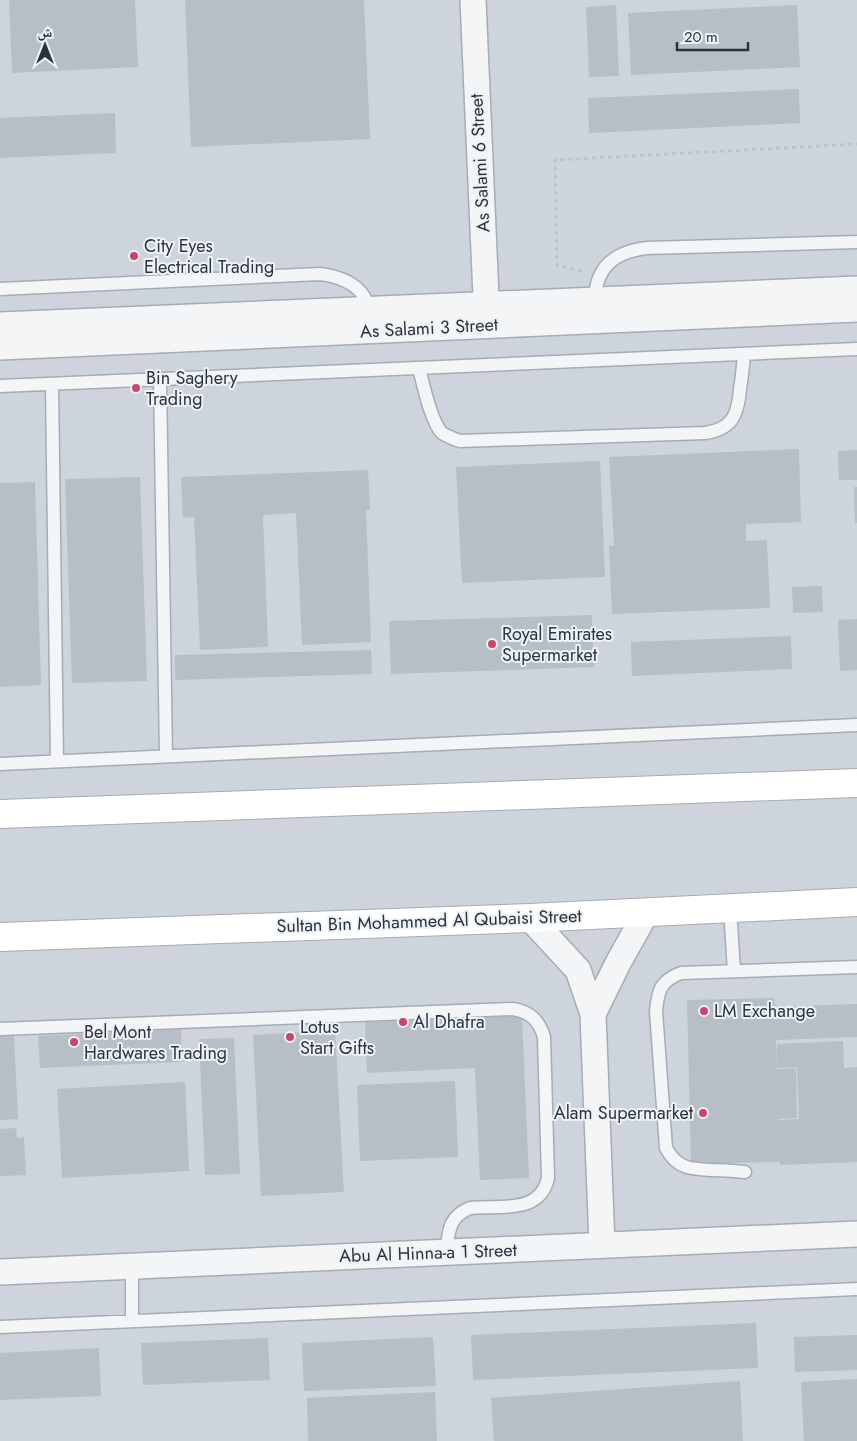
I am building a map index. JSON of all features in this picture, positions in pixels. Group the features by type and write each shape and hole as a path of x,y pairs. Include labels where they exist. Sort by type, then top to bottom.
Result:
{"main road":[{"path":"0,814 857,783"},
{"name":"Sultan Bin Mohammed Al Qubaisi Street","path":"0,937 530,918 857,902"}],"street":[{"name":"As Salami 6 Street","path":"473,0 487,315"},
{"name":"As Salami 3 Street","path":"0,325 370,309 487,315 594,300 857,288"},
{"name":"As Salami 3 Street","path":"0,347 487,315 857,309"},
{"path":"593,1014 618,963 646,913"},
{"path":"530,918 578,970 593,1014 602,1245"},
{"name":"Abu Al Hinna-a 1 Street","path":"0,1272 857,1234"}],"lane":[{"path":"594,300 600,276 608,264 620,255 633,250 857,242"},
{"path":"0,289 320,274 332,276 354,286 363,294 370,309"},
{"path":"0,386 857,349"},
{"path":"418,368 435,424 446,435 460,441 705,433 723,428 736,415 739,406 744,354"},
{"path":"160,379 166,756"},
{"path":"52,384 57,761"},
{"path":"0,764 857,725"},
{"path":"730,908 734,971"},
{"path":"745,1172 692,1169 675,1161 666,1148 656,1011 658,994 661,987 666,980 673,976 689,972 857,967"},
{"path":"0,1029 513,1009 522,1011 537,1021 544,1036 548,1178 546,1185 538,1198 530,1203 470,1208 463,1211 452,1222 446,1252"},
{"path":"132,1266 132,1321"},
{"path":"0,1327 857,1289"}],"path":[{"path":"600,276 557,265 555,160 857,144"}],"shaded area":[{"path":"0,0 857,0 857,1441 0,1441"}],"building":[{"path":"9,0 135,0 138,67 12,73"},
{"path":"185,0 364,0 370,139 191,147"},
{"path":"616,5 619,76 589,77 586,7"},
{"path":"797,5 800,67 631,75 628,13"},
{"path":"799,89 800,123 589,133 588,98"},
{"path":"115,113 116,153 0,158 0,118"},
{"path":"799,449 801,522 746,524 746,541 767,540 770,608 612,614 609,546 614,546 609,457"},
{"path":"857,450 857,480 839,480 838,451"},
{"path":"600,461 605,577 462,583 456,467"},
{"path":"368,470 370,510 366,510 371,642 302,645 296,513 263,515 268,647 200,650 194,517 183,518 181,477"},
{"path":"140,477 147,681 72,683 65,479"},
{"path":"35,482 41,685 0,687 0,483"},
{"path":"854,487 857,487 857,523 855,523"},
{"path":"822,586 823,612 793,613 792,587"},
{"name":"Royal Emirates Supermarket","path":"592,615 594,667 391,674 389,621"},
{"path":"857,619 857,670 840,671 838,620"},
{"path":"791,636 792,669 632,676 631,642"},
{"path":"371,650 372,674 175,680 175,655"},
{"path":"774,998 775,1007 857,1004 857,1037 776,1040 777,1069 796,1068 797,1118 778,1120 799,1119 797,1067 777,1068 777,1044 843,1041 844,1068 857,1067 857,1162 780,1165 780,1162 691,1164 687,1000"},
{"path":"522,1016 529,1178 480,1180 475,1068 367,1073 365,1022"},
{"path":"181,1029 182,1062 40,1068 38,1036"},
{"path":"335,1030 344,1192 261,1196 253,1035"},
{"path":"0,1034 14,1034 18,1119 0,1120"},
{"path":"234,1038 240,1174 205,1175 199,1039"},
{"path":"455,1081 458,1157 360,1161 357,1085"},
{"path":"185,1082 189,1171 62,1178 57,1089"},
{"path":"16,1128 17,1138 24,1137 26,1175 0,1176 0,1129"},
{"path":"756,1323 758,1368 473,1380 471,1335"},
{"path":"857,1335 857,1370 795,1372 794,1337"},
{"path":"433,1337 436,1386 304,1391 302,1343"},
{"path":"268,1338 270,1380 143,1385 141,1343"},
{"path":"99,1348 101,1396 0,1400 0,1353"},
{"path":"857,1379 857,1441 804,1441 801,1382"},
{"path":"740,1381 743,1441 494,1441 491,1398"},
{"path":"435,1392 437,1441 308,1441 307,1398"}],"place":[{"name":"City Eyes Electrical Trading","path":"134,256"},
{"name":"Bin Saghery Trading","path":"136,388"},
{"name":"Royal Emirates Supermarket","path":"492,644"},
{"name":"LM Exchange","path":"704,1011"},
{"name":"Al Dhafra","path":"403,1022"},
{"name":"Lotus Start Gifts","path":"290,1037"},
{"name":"Bel Mont Hardwares Trading","path":"74,1042"},
{"name":"Alam Supermarket","path":"703,1113"}]}
